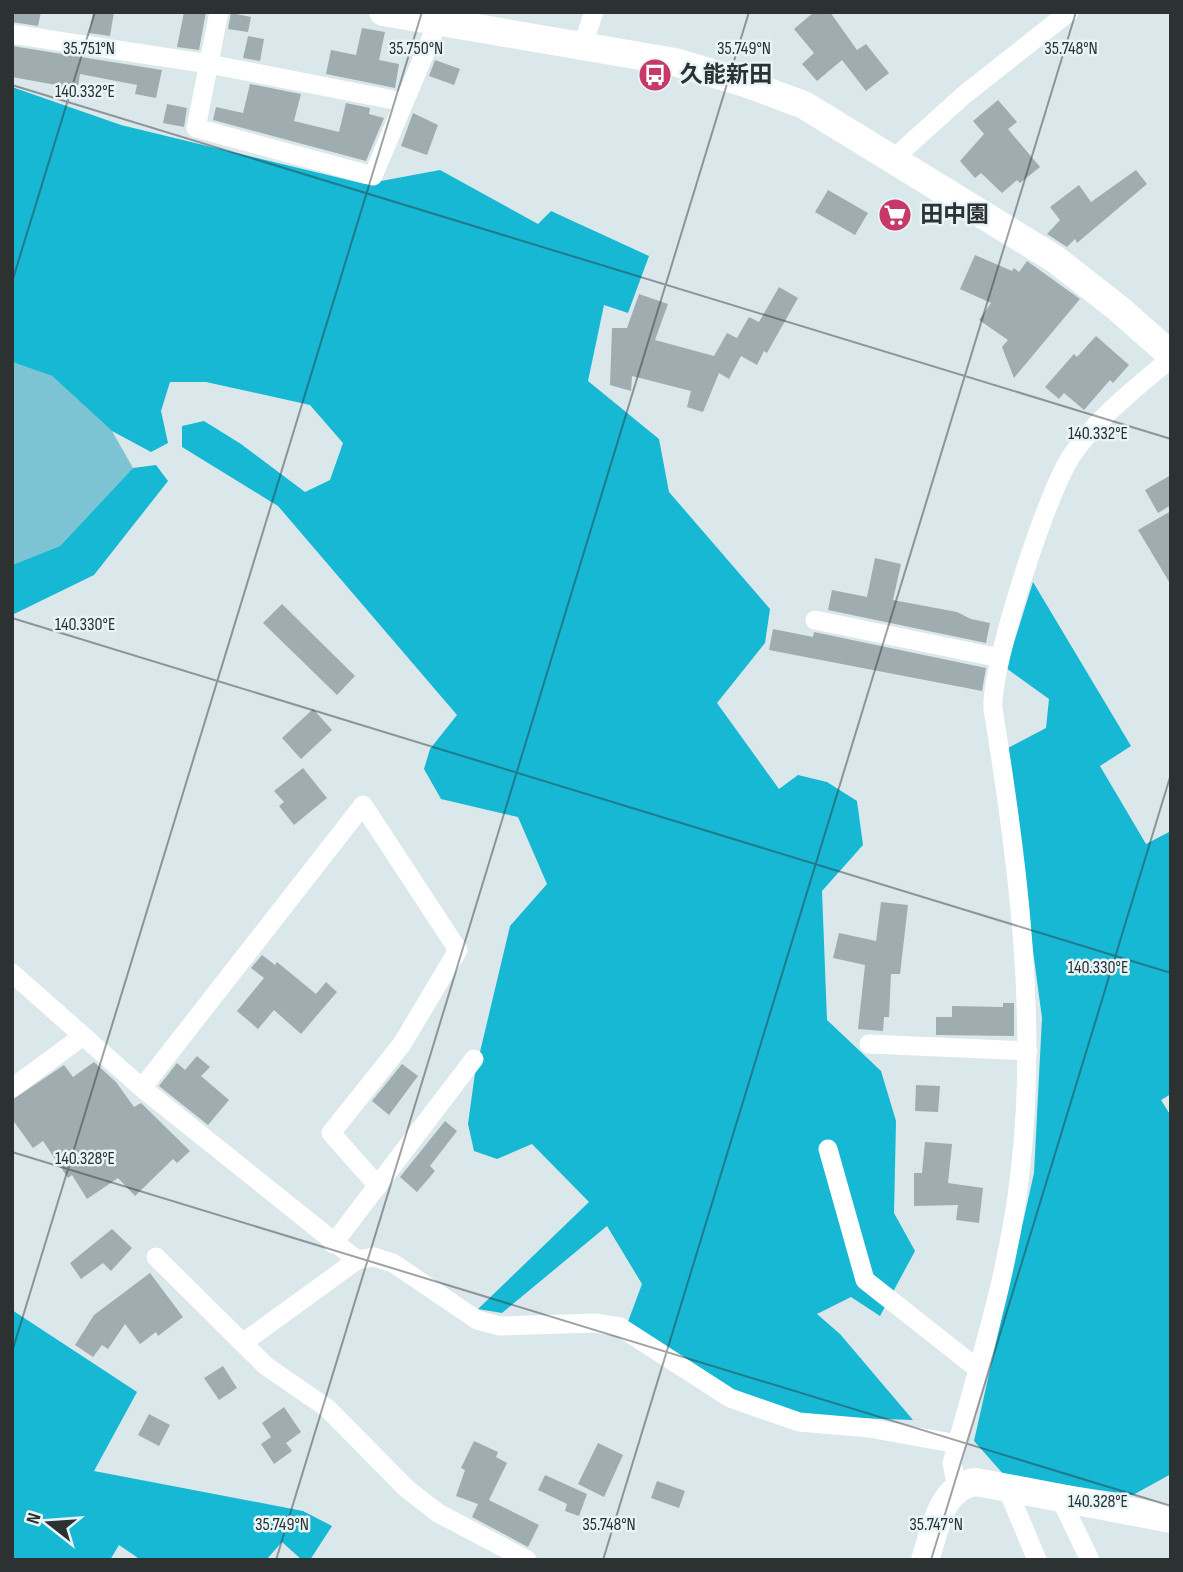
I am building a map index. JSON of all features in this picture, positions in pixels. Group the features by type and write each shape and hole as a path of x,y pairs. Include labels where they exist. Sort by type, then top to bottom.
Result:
{"street":[{"path":"219,12 196,128 373,176 438,22"},
{"path":"383,12 675,62 745,83 804,105 1055,259 1119,309 1171,357 1109,412 1071,456 1037,540 1000,658 992,694 1018,896 1028,1017 1028,1051 1020,1174 994,1311 952,1463 957,1487"},
{"path":"582,47 594,12"},
{"path":"893,159 964,95 1069,12"},
{"path":"12,34 209,64 404,102"},
{"path":"814,620 1000,658"},
{"path":"142,1088 363,805 458,950 402,1044 331,1133 378,1186"},
{"path":"12,973 142,1088 333,1244 357,1260"},
{"path":"12,1088 83,1035"},
{"path":"869,1044 1028,1051"},
{"path":"333,1244 474,1059"},
{"path":"828,1149 865,1280 978,1369"},
{"path":"156,1257 267,1366 327,1408 417,1497 438,1513 527,1560"},
{"path":"244,1342 357,1260 374,1257 393,1263 477,1320 500,1326 595,1323 620,1327 730,1398 799,1422 869,1428 957,1444"},
{"path":"925,1560 947,1497 957,1487 976,1482 1171,1519"},
{"path":"1007,1488 1037,1560"},
{"path":"1062,1500 1090,1560"}],"shaded area":[{"path":"12,87 121,125 365,184 440,170 538,224 551,211 649,256 628,313 604,305 588,381 659,439 669,492 770,609 765,643 717,703 779,789 798,775 827,782 857,801 863,845 822,891 827,1020 881,1071 896,1121 894,1213 915,1251 880,1316 851,1297 817,1314 840,1334 913,1420 801,1416 732,1396 626,1327 642,1284 607,1226 502,1313 478,1309 589,1202 532,1144 497,1159 474,1151 468,1124 475,1073 510,926 547,884 518,817 441,799 424,769 430,749 457,715 278,506 182,447 182,426 204,421 241,444 305,492 330,480 343,443 310,405 206,382 170,382 161,411 168,443 151,452 112,431 52,376 12,362"},
{"path":"12,362 52,376 112,431 133,468 60,546 12,565"},
{"path":"156,465 168,481 94,575 12,615 12,565 60,546 133,468"},
{"path":"1033,582 1131,746 1100,766 1146,844 1171,831 1171,1094 1161,1100 1171,1116 1171,1474 1133,1495 1005,1476 974,1441 1034,1173 1042,1018 1006,749 1046,728 1049,699 1006,668"},
{"path":"12,1310 137,1392 94,1471 303,1511 332,1526 310,1560 302,1560 282,1542 266,1560 141,1560 119,1545 110,1560 12,1560"}],"building":[{"path":"12,12 41,12 38,26 12,22"},
{"path":"114,12 110,36 89,33 93,13"},
{"path":"184,12 206,12 199,50 177,47"},
{"path":"814,12 830,12 857,50 866,44 889,73 866,91 842,60 817,81 802,64 814,53 794,29"},
{"path":"231,13 251,17 248,32 228,29"},
{"path":"362,28 385,32 379,60 399,64 395,88 326,74 331,50 356,55"},
{"path":"248,36 264,39 260,61 243,58"},
{"path":"12,46 162,70 156,98 135,94 137,85 80,74 78,87 73,86 72,92 55,89 56,85 12,77"},
{"path":"435,60 460,69 454,85 429,76"},
{"path":"250,84 301,94 294,121 339,132 346,103 370,108 369,114 384,118 366,161 213,120 216,107 243,113"},
{"path":"998,100 1017,122 1008,129 1040,167 1020,183 1017,180 1002,193 981,173 975,178 960,161 984,134 973,121"},
{"path":"167,104 187,108 184,127 163,123"},
{"path":"413,113 438,125 427,155 401,146"},
{"path":"1136,170 1147,184 1077,243 1075,239 1067,247 1047,234 1060,220 1050,207 1079,185 1091,202"},
{"path":"828,190 868,213 855,235 815,212"},
{"path":"975,255 1019,272 1027,261 1080,299 1014,378 1002,347 1008,340 979,320 991,303 960,289"},
{"path":"779,287 798,298 767,353 764,351 757,365 741,356 729,379 719,373 703,412 687,407 691,391 632,376 631,391 610,385 612,328 627,328 639,294 668,304 655,340 714,356 727,333 737,338 749,317 759,322"},
{"path":"1096,336 1129,365 1113,383 1110,380 1084,410 1064,393 1059,399 1045,387 1074,354 1077,357"},
{"path":"1171,475 1171,505 1158,513 1145,490"},
{"path":"1171,511 1171,585 1138,530"},
{"path":"875,558 901,564 893,600 957,612 971,619 990,623 986,643 828,610 832,590 867,597"},
{"path":"282,604 355,676 337,695 263,623"},
{"path":"773,629 813,637 814,632 986,668 982,691 769,650"},
{"path":"313,709 332,730 301,759 282,738"},
{"path":"303,768 327,798 294,825 279,806 284,802 274,791"},
{"path":"881,902 908,905 900,974 891,974 889,1017 884,1017 883,1031 858,1029 865,965 833,958 839,933 876,941"},
{"path":"262,955 275,965 277,962 316,994 326,982 337,992 301,1034 274,1010 258,1029 237,1011 264,978 251,968"},
{"path":"1003,1003 1014,1003 1014,1036 936,1035 936,1017 952,1017 952,1006 1003,1007"},
{"path":"197,1056 210,1067 201,1076 229,1100 208,1125 159,1086 177,1063 185,1070"},
{"path":"94,1062 116,1082 134,1107 141,1103 190,1151 177,1163 173,1159 135,1196 118,1178 87,1199 72,1175 68,1178 43,1141 33,1148 12,1119 12,1100 64,1065 73,1077"},
{"path":"402,1064 418,1076 389,1115 372,1101"},
{"path":"916,1085 940,1086 938,1112 915,1111"},
{"path":"445,1121 457,1131 430,1166 435,1171 417,1192 400,1177"},
{"path":"925,1142 952,1144 948,1183 983,1188 979,1223 956,1220 958,1205 914,1206 914,1173 922,1173"},
{"path":"112,1229 132,1248 111,1271 103,1263 81,1279 70,1263"},
{"path":"150,1273 183,1317 158,1336 156,1332 140,1344 125,1324 108,1349 102,1345 93,1357 75,1345 94,1315"},
{"path":"223,1366 237,1388 219,1400 204,1378"},
{"path":"284,1407 301,1432 286,1443 292,1451 274,1464 261,1444 271,1437 262,1423"},
{"path":"149,1414 170,1425 159,1446 138,1435"},
{"path":"474,1441 498,1452 496,1457 507,1463 489,1500 539,1525 528,1547 472,1517 478,1504 456,1496 465,1470 461,1468"},
{"path":"598,1443 623,1455 604,1497 578,1484"},
{"path":"545,1475 587,1494 579,1516 565,1511 567,1504 538,1490"},
{"path":"657,1481 685,1491 679,1508 651,1498"}],"place":[{"name":"久能新田","path":"655,75"},
{"name":"田中園","path":"895,215"}]}
